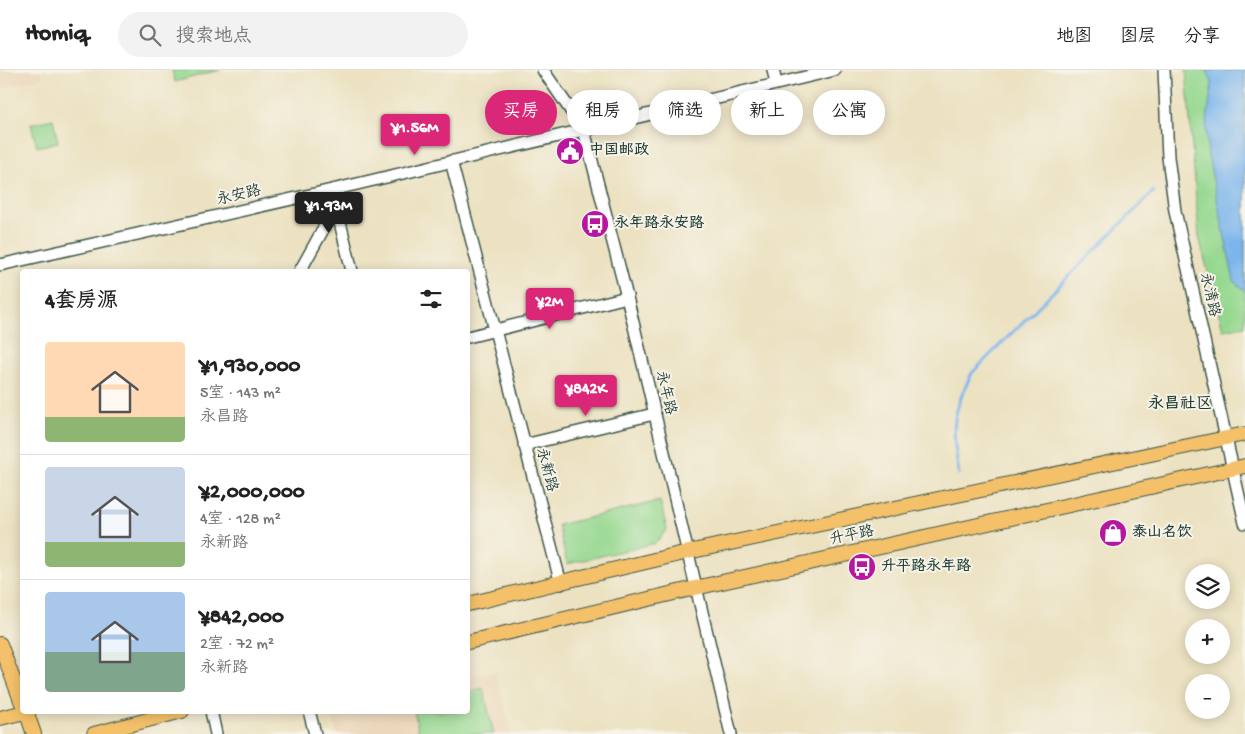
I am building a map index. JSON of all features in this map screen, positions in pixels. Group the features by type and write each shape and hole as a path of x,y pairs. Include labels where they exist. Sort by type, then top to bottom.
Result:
{"main road":[{"name":"升平路","path":"470,604 561,584 688,552 1245,434"},
{"name":"升平路","path":"470,642 694,588 1239,467"},
{"path":"0,644 20,694"},
{"path":"0,718 20,711"},
{"path":"28,714 34,734"},
{"path":"94,734 171,714"}],"street":[{"name":"永年路","path":"543,70 567,105"},
{"path":"773,70 776,83"},
{"name":"永安路","path":"639,117 835,70"},
{"name":"永清路","path":"1164,70 1168,156 1175,211 1226,438 1239,467 1245,523"},
{"name":"永安路","path":"0,265 332,190 567,134"},
{"name":"永年路","path":"585,135 627,297 688,552 694,588 731,734"},
{"name":"永新路","path":"451,161 561,584"},
{"path":"332,190 352,269"},
{"path":"301,269 336,206"},
{"path":"470,336 627,297"},
{"path":"524,445 654,414"},
{"path":"211,714 216,734"},
{"path":"310,714 314,734"}],"shaded area":[{"path":"0,70 40,70 43,77 0,90"},
{"path":"495,671 511,734 337,734 332,714 470,714 470,677"}],"green space":[{"path":"172,70 220,70 175,82"},
{"path":"1186,70 1245,70 1245,326 1223,330 1199,237"},
{"path":"53,119 58,142 37,147 31,124"},
{"path":"660,501 667,529 656,543 567,564 558,525"},
{"path":"483,688 494,734 419,734 415,714 470,714 470,691"}],"water":[{"path":"1207,70 1245,70 1245,292 1234,281 1208,156 1206,128 1212,83"}],"waterway":[{"path":"959,474 954,433 956,412 972,373 1154,191"}],"place":[{"name":"中国邮政","path":"570,151"},
{"name":"永年路永安路","path":"595,224"},
{"name":"泰山名饮","path":"1113,533"},
{"name":"升平路永年路","path":"862,567"}],"district":[{"name":"永昌社区","path":"1180,405"}]}
